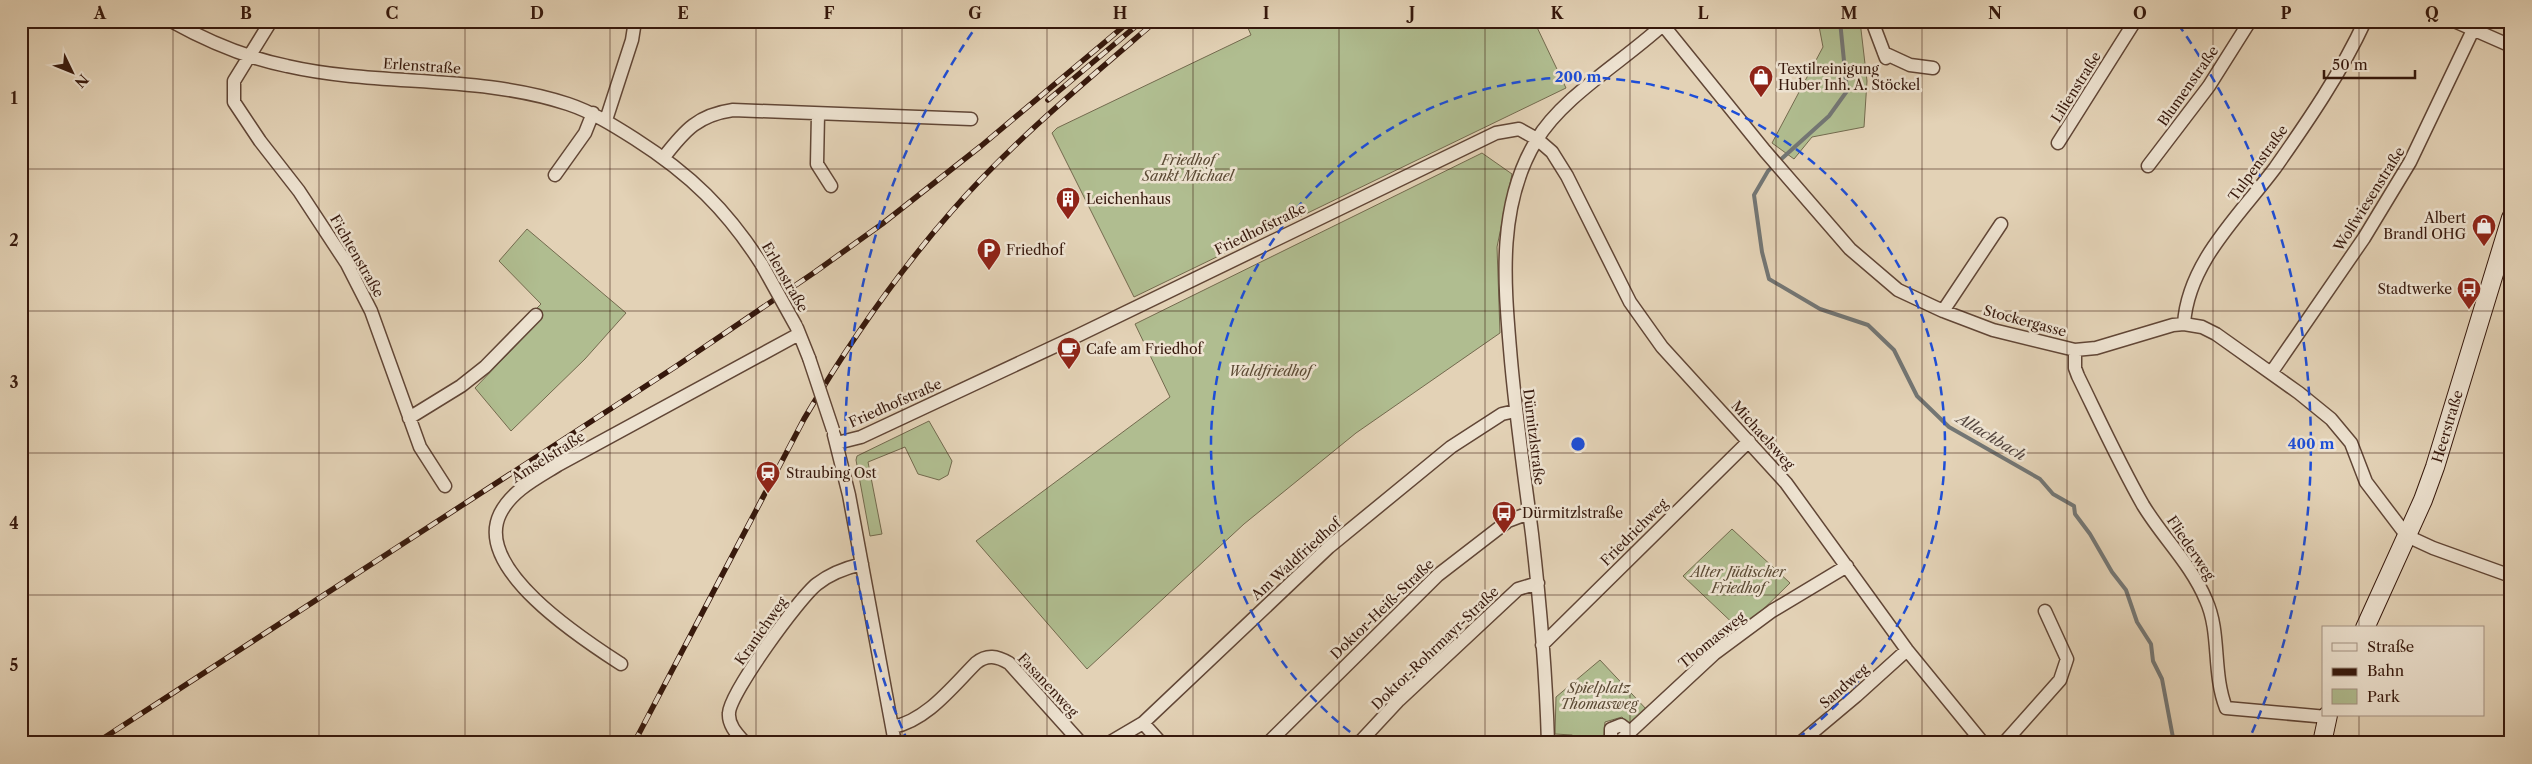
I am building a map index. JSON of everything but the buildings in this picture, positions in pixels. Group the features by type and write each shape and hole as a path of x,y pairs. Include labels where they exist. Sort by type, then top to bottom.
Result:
{"street":[{"name":"Erlenstraße","path":"171,21 249,57 289,67 362,77 440,81 510,91 568,104 606,120 664,157 707,192 738,229 762,265 798,330"},
{"name":"Fichtenstraße","path":"271,21 234,81 234,102 260,141 299,191 347,264 372,311 420,447 445,486"},
{"path":"606,120 632,40 635,21"},
{"path":"1872,21 1885,56 1910,65 1933,68"},
{"name":"Lilienstraße","path":"2058,144 2135,21"},
{"name":"Blumenstraße","path":"2148,166 2209,86 2250,21"},
{"name":"Tulpenstraße","path":"2184,324 2188,295 2208,255 2306,123 2346,58 2365,21"},
{"path":"2454,21 2511,46"},
{"path":"1537,139 1568,105 1659,24"},
{"name":"Stockergasse","path":"1659,24 1785,174 1865,264 1898,290 1943,311 1994,330 2075,350 2096,348 2184,324 2202,327 2216,334 2271,372 2320,409 2345,434 2366,482 2407,536"},
{"name":"Wolfwiesenstraße","path":"2271,372 2364,238 2410,162 2473,30"},
{"path":"664,157 682,133 696,122 714,113 733,110 971,119"},
{"path":"555,175 585,133 593,114"},
{"path":"818,114 817,164 831,186"},
{"name":"Friedhofstraße","path":"837,443 862,436 1078,335 1496,133 1519,129 1537,139"},
{"name":"Dürnitzlstraße","path":"1537,139 1522,172 1513,200 1504,254 1505,295 1515,411 1538,583 1548,743"},
{"name":"Michaelsweg","path":"1537,139 1552,152 1567,176 1630,302 1662,347 1786,483 1907,650 1983,743"},
{"name":"Heerstraße","path":"2366,626 2422,500 2446,432 2511,218"},
{"path":"1943,311 2001,224"},
{"path":"409,418 461,386 485,367 536,315"},
{"path":"798,330 837,443 896,743"},
{"name":"Amselstraße","path":"621,664 563,625 530,595 507,567 499,550 496,531 499,515 510,499 528,484 798,330"},
{"name":"Fliederweg","path":"2075,350 2075,368 2078,376 2144,506 2187,564 2206,598 2212,620 2219,690 2226,708 2322,716"},
{"name":"Am Waldfriedhof","path":"1109,743 1143,723 1328,547 1451,447 1502,414 1515,411"},
{"name":"Friedrichweg","path":"1542,645 1749,441"},
{"name":"Doktor-Heiß-Straße","path":"1268,743 1438,575 1508,521 1529,513"},
{"path":"2407,536 2433,548 2511,576"},
{"name":"Kranichweg","path":"744,743 731,726 729,714 735,694 804,596 828,576 843,569 862,564"},
{"name":"Thomasweg","path":"1630,732 1714,654 1772,611 1846,566"},
{"name":"Doktor-Rohrmayr-Straße","path":"1358,743 1399,700 1518,589 1538,583"},
{"path":"2004,743 2060,680 2067,659 2045,611"},
{"name":"Sandweg","path":"1800,743 1907,650"},
{"name":"Fasanenweg","path":"893,727 902,725 925,713 982,658 994,656 1009,663 1081,743"},
{"path":"2322,743 2328,716"},
{"path":"1143,723 1162,743"}],"green space":[{"name":"Friedhof Sankt Michael","path":"1245,21 1534,21 1566,88 1134,297 1052,133 1057,128 1251,35"},
{"path":"1818,21 1860,21 1867,81 1864,127 1812,137 1794,159 1772,143 1823,47"},
{"name":"Waldfriedhof","path":"1482,153 1512,174 1497,247 1500,333 1356,433 1244,524 1087,669 976,541 1170,397 1135,324"},
{"path":"527,229 626,313 585,359 511,431 475,388 542,318 535,310 541,304 499,261"},
{"path":"929,421 952,461 948,475 939,480 918,474 905,447 868,462 882,534 870,536 856,460 857,456"},
{"name":"Alter Jüdischer Friedhof","path":"1732,529 1790,583 1741,631 1683,576"},
{"name":"Spielplatz Thomasweg","path":"1600,660 1647,710 1631,726 1622,717 1605,722 1604,736 1600,743 1584,743 1572,735 1555,734 1556,697"}],"waterway":[{"name":"Allachbach","path":"1840,21 1847,91 1829,116 1768,171 1754,195 1762,252 1769,279 1820,309 1868,325 1894,350 1917,396 1949,427 2040,479 2053,494 2074,506 2075,514 2090,534 2112,572 2126,590 2137,622 2151,644 2153,661 2162,679 2174,743"}],"railway":[{"path":"96,743 675,367 815,272 882,224 981,146 1130,21"},
{"path":"1048,100 1142,21"},
{"path":"634,743 804,419 837,365 891,286 930,236 974,186 1050,113 1156,21"}],"place":[{"name":"Textilreinigung Huber Inh. A. Stöckel","path":"1761,98"},
{"name":"Leichenhaus","path":"1068,220"},
{"name":"Albert Brandl OHG","path":"2484,247"},
{"name":"Friedhof","path":"989,271"},
{"name":"Stadtwerke","path":"2469,310"},
{"name":"Cafe am Friedhof","path":"1069,370"},
{"name":"Straubing Ost","path":"768,494"},
{"name":"Dürmitzlstraße","path":"1504,534"}]}
